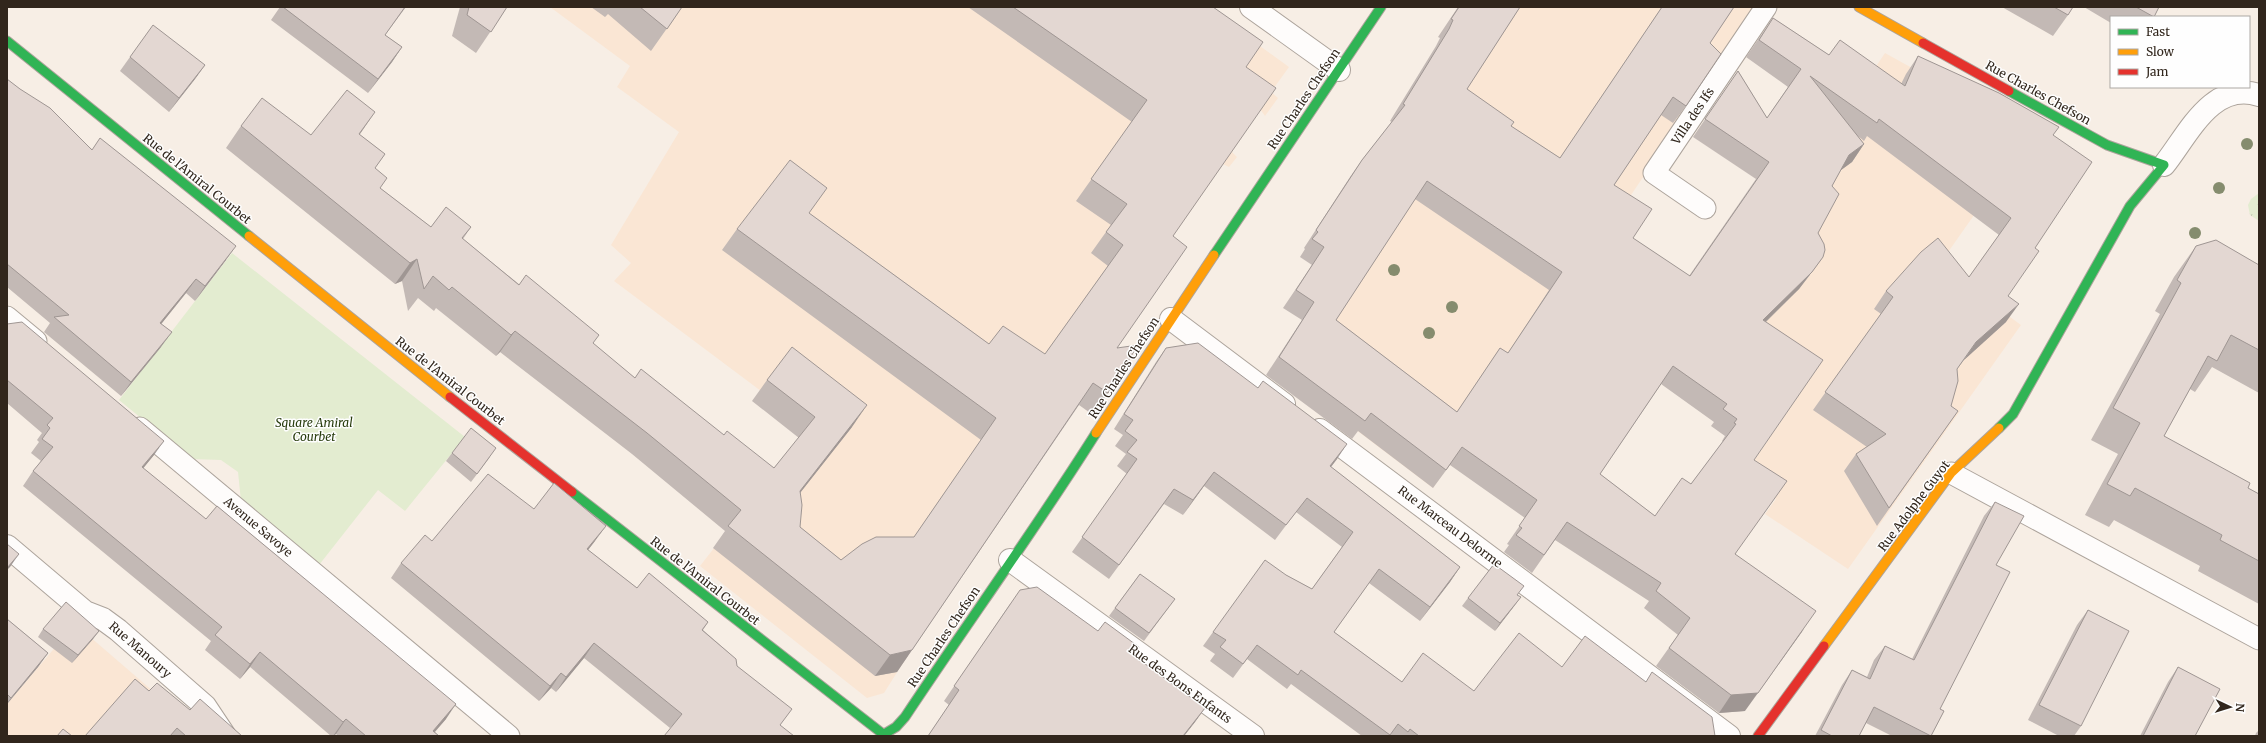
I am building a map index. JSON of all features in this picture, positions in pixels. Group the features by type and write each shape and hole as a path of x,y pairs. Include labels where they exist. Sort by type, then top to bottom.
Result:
{"street":[{"path":"1251,7 1339,70"},
{"name":"Rue Charles Chefson","path":"882,735 896,727 905,717 1010,560 1046,512 1171,319 1381,7"},
{"name":"Rue Charles Chefson","path":"1859,7 2107,145 2164,165"},
{"name":"Rue de l'Amiral Courbet","path":"7,41 453,400 882,735"},
{"path":"2164,165 2212,103 2227,95 2237,92 2259,95"},
{"name":"Rue Adolphe Guyot","path":"1758,736 1952,473 2014,414 2130,206 2164,165"},
{"name":"Rue Marceau Delorme","path":"1171,319 1729,736"},
{"name":"Rue Manoury","path":"7,546 85,612 103,619 118,630 205,706 225,736"},
{"name":"Rue des Bons Enfants","path":"1010,560 1253,736"}],"lane":[{"name":"Villa des Ifs","path":"1705,208 1654,173 1766,7"},
{"path":"7,317 50,353"},
{"name":"Avenue Savoye","path":"124,414 509,736"},
{"path":"1952,473 2259,638"}],"shaded area":[{"path":"550,7 1206,7 1289,67 1271,92 1278,98 1265,116 1260,109 1232,152 1237,157 1229,167 1223,164 1158,258 884,693 867,698 700,566 809,427 614,281 631,263 611,245 679,132 617,87 630,66"},
{"path":"1518,7 1758,7 1433,488 1282,374"},
{"path":"1885,53 2031,134 1939,265 2021,325 1848,569 1765,514 1776,499 1744,475 1797,398 1712,310"},
{"path":"75,624 205,736 7,736 7,704"}],"green space":[{"path":"2259,193 2259,221 2250,215 2248,205 2251,199"},
{"name":"Square Amiral Courbet","path":"232,253 465,437 405,511 378,490 319,565 241,501 238,472 221,460 191,459 119,400"}],"building":[{"path":"283,7 405,7 385,35 402,47 378,79"},
{"path":"469,7 507,7 491,32 467,15"},
{"path":"640,7 682,7 667,29"},
{"path":"1013,7 1213,7 1263,42 1246,67 1276,88 1173,236 1187,247 1117,348 1138,345 1108,393 1093,383 912,650 890,655 728,526 741,510 647,433 515,331 511,335 452,287 449,290 433,276 424,289 417,259 410,263 241,126 262,98 311,135 347,90 375,112 359,134 385,154 375,168 387,178 380,188 431,227 446,207 471,227 462,238 519,285 526,275 599,335 593,343 635,378 641,369 724,435 727,431 774,468 815,417 767,380 792,347 867,405 800,491 802,505 800,527 841,560 862,544 876,537 914,537 996,418 737,229 790,160 827,188 809,213 989,344 1003,326 1045,354 1123,245 1106,232 1127,204 1091,179 1147,100"},
{"path":"1459,7 1520,7 1467,89 1514,122 1511,126 1560,158 1662,7 1734,7 1710,43 1721,54 1686,106 1673,97 1614,185 1652,209 1633,238 1690,276 1769,162 1705,119 1738,71 1767,118 1801,69 1759,40 1773,18 1829,55 1840,40 1905,86 1918,56 1999,93 2059,127 2053,135 2092,162 2035,248 2039,251 2008,296 2019,304 1976,342 1957,369 1958,381 1951,406 1958,411 1889,508 1856,454 1886,434 1825,392 1893,297 1886,291 1921,252 1938,238 1969,277 2011,218 1879,119 1877,123 1810,76 1864,144 1849,155 1832,186 1839,194 1818,233 1824,244 1825,250 1823,257 1812,272 1763,320 1823,360 1754,460 1787,481 1735,554 1816,611 1758,693 1731,695 1669,648 1690,618 1656,591 1661,583 1567,522 1544,555 1516,535 1522,528 1519,526 1537,500 1462,447 1446,470 1371,413 1365,421 1279,357 1314,302 1296,290 1324,247 1312,239 1318,232 1316,230 1362,160 1405,105 1403,104 1449,29 1453,20 1451,19","holes":["1427,181 1562,272 1508,353 1500,348 1457,412 1336,320","1673,366 1727,404 1723,409 1737,419 1734,423 1736,424 1691,484 1682,478 1655,516 1600,474"]},
{"path":"2054,7 2073,7 2068,15"},
{"path":"2136,7 2159,7 2154,16"},
{"path":"153,25 205,65 179,98 130,57"},
{"path":"7,79 50,108 92,150 100,138 236,246 205,286 196,279 160,323 172,332 131,382 54,317 69,315 7,264"},
{"path":"2216,240 2259,265 2259,350 2231,335 2217,361 2208,356 2164,436 2250,483 2248,488 2259,494 2259,561 2220,540 2222,535 2135,488 2130,496 2107,484 2140,423 2113,408 2181,283 2177,280 2196,246"},
{"path":"22,322 164,441 142,467 206,519 217,506 456,704 433,731 439,736 366,736 346,719 343,722 260,652 250,664 215,635 222,627 33,471 53,447 42,439 50,428 47,425 53,418 7,380 7,324"},
{"path":"1198,343 1258,388 1263,381 1347,444 1330,466 1460,567 1430,607 1379,569 1334,632 1402,682 1423,653 1474,691 1519,633 1562,667 1585,636 1646,682 1652,672 1712,717 1715,736 1419,736 1410,729 1408,732 1398,724 1390,735 1301,670 1298,675 1257,645 1243,664 1220,647 1226,640 1213,632 1265,560 1286,575 1312,589 1353,532 1307,498 1286,525 1214,472 1193,500 1174,489 1119,565 1082,537 1137,459 1127,452 1137,440 1125,431 1133,420 1124,414 1166,348"},
{"path":"471,428 496,448 477,474 452,453"},
{"path":"488,474 534,509 554,483 606,526 587,549 637,588 649,573 708,622 702,630 736,659 737,666 792,709 780,725 794,736 664,736 682,714 594,643 566,677 561,673 550,686 401,563 425,535 432,541"},
{"path":"1995,502 2024,516 1996,565 2010,572 1940,709 1944,711 1931,736 1874,707 1859,736 1832,736 1821,730 1852,670 1870,679 1885,646 1914,660"},
{"path":"7,544 19,554 7,568"},
{"path":"1494,564 1524,586 1517,595 1521,597 1500,623 1468,598"},
{"path":"1140,574 1175,599 1149,633 1115,608"},
{"path":"1037,587 1098,631 1105,622 1139,647 1133,655 1205,708 1183,736 928,736 959,690 954,686 1020,590"},
{"path":"66,602 99,631 78,655 43,629"},
{"path":"2088,610 2129,631 2081,726 2039,705"},
{"path":"7,619 48,653 11,698 7,694"},
{"path":"2178,667 2220,689 2195,736 2143,736"},
{"path":"135,679 149,691 157,683 190,710 200,699 242,736 186,736 177,728 170,736 85,736"},
{"path":"63,729 72,736 57,736"}],"traffic: fast":[{"path":"1214,255 1381,7"},
{"path":"7,41 249,236"},
{"path":"1999,428 2013,414 2130,206 2164,165 2107,145 2009,91"},
{"path":"881,736 896,727 905,717 1096,433"},
{"path":"572,492 883,734"}],"traffic: slow":[{"path":"1859,7 1923,43"},
{"path":"249,236 450,397"},
{"path":"1096,433 1214,255"},
{"path":"1824,646 1951,473 1999,428"}],"traffic: jam":[{"path":"1923,43 2009,91"},
{"path":"450,397 572,492"},
{"path":"1758,736 1824,646"}]}
